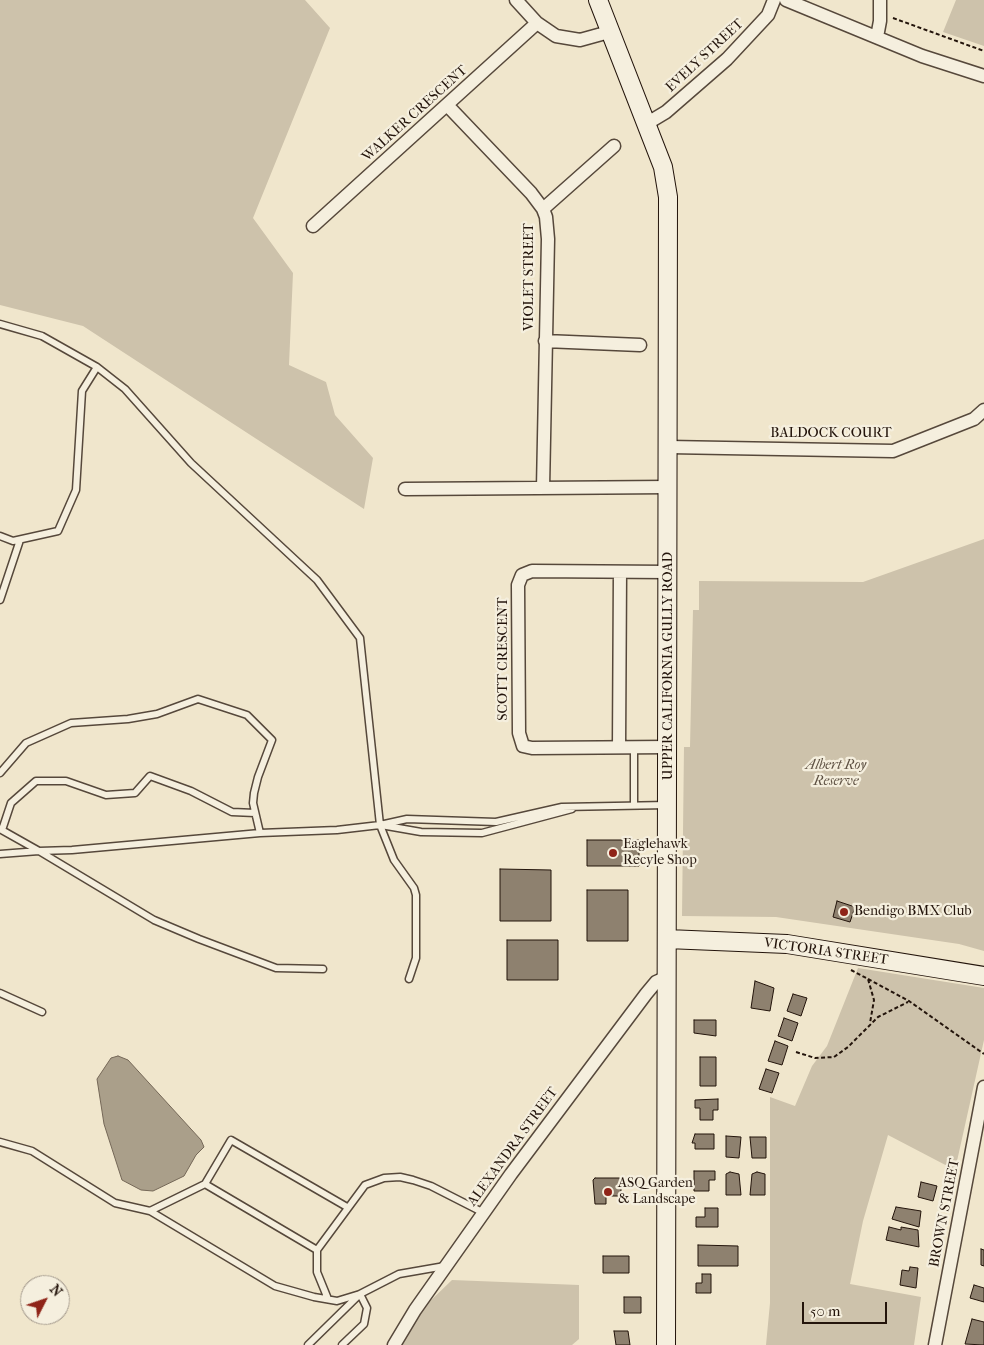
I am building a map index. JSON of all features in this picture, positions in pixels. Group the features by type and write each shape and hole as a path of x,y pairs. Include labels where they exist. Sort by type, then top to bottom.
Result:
{"street":[{"path":"516,0 546,31 569,40 580,40 610,32"},
{"name":"UPPER CALIFORNIA GULLY ROAD","path":"598,0 663,167 668,197 669,805 666,1345"},
{"name":"EVELY STREET","path":"646,124 666,112 727,59 768,15 774,0"},
{"path":"786,0 922,56 984,76"},
{"path":"877,37 880,0"},
{"name":"WALKER CRESCENT","path":"313,226 537,23"},
{"name":"VIOLET STREET","path":"447,105 531,192 543,209 548,227 543,488"},
{"path":"543,209 614,146"},
{"path":"545,341 640,345"},
{"name":"BALDOCK COURT","path":"669,447 894,451 974,418 984,410"},
{"path":"405,489 669,487"},
{"name":"SCOTT CRESCENT","path":"669,572 532,571 522,575 518,585 519,733 521,743 532,748 669,747"},
{"path":"619,747 620,572"},
{"name":"VICTORIA STREET","path":"667,939 786,944 984,976"},
{"name":"ALEXANDRA STREET","path":"394,1345 415,1310 484,1213 646,994 656,982 667,977"},
{"name":"BROWN STREET","path":"935,1345 984,1087"}],"lane":[{"path":"0,324 42,336 97,367 125,389 191,463 317,580 360,638 380,825 394,860 414,888 416,895 416,958 409,980"},
{"path":"0,536 13,541 58,531 76,490 82,391 97,367"},
{"path":"0,600 20,540"},
{"path":"0,773 26,743 71,723 128,719 157,714 198,699 247,715 272,740 258,777 253,803 260,834"},
{"path":"634,747 634,805"},
{"path":"255,812 232,812 191,791 150,776 135,793 106,795 66,781 36,781 10,803 1,830 154,920 276,968 322,969"},
{"path":"0,854 138,846 260,834 337,830 380,825 407,819 496,822 562,807 669,805"},
{"path":"380,825 414,831 482,833 553,816 578,807"},
{"path":"0,993 42,1012"},
{"path":"150,1211 205,1184 231,1140 347,1208"},
{"path":"0,1142 32,1151 115,1203 150,1211 276,1286 337,1301 360,1294 399,1274 448,1266"},
{"path":"328,1300 316,1272 317,1250 365,1185 376,1180 400,1177 431,1186 484,1213"},
{"path":"205,1184 317,1250"},
{"path":"308,1345 360,1294"},
{"path":"342,1345 364,1324 367,1308 360,1294"}],"path":[{"path":"880,15 912,24 984,51"},
{"path":"844,968 909,1001 984,1054"},
{"path":"868,979 874,1000 870,1023"},
{"path":"796,1052 815,1058 834,1057 848,1047 870,1023 909,1001"}],"green space":[{"path":"0,0 305,0 330,28 253,218 293,273 289,365 326,382 335,415 373,458 364,509 83,326 0,305"},
{"path":"956,0 984,0 984,46 943,32"},
{"name":"Albert Roy Reserve","path":"984,539 984,951 959,944 776,917 682,916 684,747 690,747 693,610 699,610 699,581 863,582"},
{"path":"858,968 984,988 984,1040 955,1170 888,1135 863,1221 850,1284 921,1297 914,1345 766,1345 770,1303 770,1097 795,1106 812,1066 827,1046"},
{"path":"452,1280 579,1285 579,1339 572,1345 402,1345 424,1307"}],"shaded area":[{"path":"118,1056 128,1060 201,1140 204,1147 196,1155 184,1176 153,1191 141,1190 122,1180 104,1124 97,1079 111,1058"}],"building":[{"path":"587,840 639,840 639,866 587,866"},
{"path":"500,869 551,870 551,921 500,921"},
{"path":"587,890 628,890 628,941 587,941"},
{"name":"Bendigo BMX Club","path":"837,901 855,907 850,922 833,917"},
{"path":"507,940 558,940 558,980 507,980"},
{"path":"755,981 774,988 770,1011 751,1008"},
{"path":"793,994 807,998 801,1016 787,1011"},
{"path":"784,1018 798,1023 792,1041 778,1036"},
{"path":"694,1020 716,1020 716,1036 694,1033"},
{"path":"775,1041 788,1046 782,1065 768,1061"},
{"path":"700,1057 716,1057 716,1086 700,1086"},
{"path":"766,1069 779,1073 772,1093 759,1089"},
{"path":"718,1099 718,1110 713,1110 713,1120 700,1120 700,1108 695,1108 695,1100"},
{"path":"695,1134 714,1134 714,1149 695,1149 695,1143 692,1143"},
{"path":"726,1136 741,1137 739,1158 726,1157"},
{"path":"750,1137 766,1137 766,1158 752,1158"},
{"path":"694,1171 715,1171 715,1180 709,1180 709,1191 694,1191"},
{"path":"730,1172 739,1174 741,1195 726,1195 726,1174"},
{"path":"757,1172 765,1174 765,1195 750,1195 752,1174"},
{"name":"ASQ Garden & Landscape","path":"595,1178 621,1178 621,1196 606,1196 606,1204 595,1204 593,1180"},
{"path":"921,1182 937,1186 933,1201 918,1197"},
{"path":"896,1207 921,1211 919,1227 892,1219"},
{"path":"705,1208 718,1208 718,1227 696,1227 696,1217 705,1217"},
{"path":"889,1227 901,1230 901,1227 918,1230 919,1247 886,1240"},
{"path":"698,1245 738,1246 738,1266 698,1266"},
{"path":"981,1249 984,1250 984,1266 981,1265"},
{"path":"603,1256 629,1256 629,1273 603,1273"},
{"path":"910,1267 918,1268 916,1288 900,1285 902,1270 909,1271"},
{"path":"702,1274 711,1274 711,1293 696,1293 696,1283 702,1283"},
{"path":"974,1285 984,1288 984,1302 970,1298"},
{"path":"624,1297 641,1297 641,1313 624,1313"},
{"path":"972,1319 984,1322 984,1345 965,1344"},
{"path":"614,1331 628,1331 630,1345 616,1345"}],"place":[{"name":"Eaglehawk Recyle Shop","path":"613,853"},
{"name":"Bendigo BMX Club","path":"844,912"},
{"name":"ASQ Garden & Landscape","path":"608,1192"}]}
